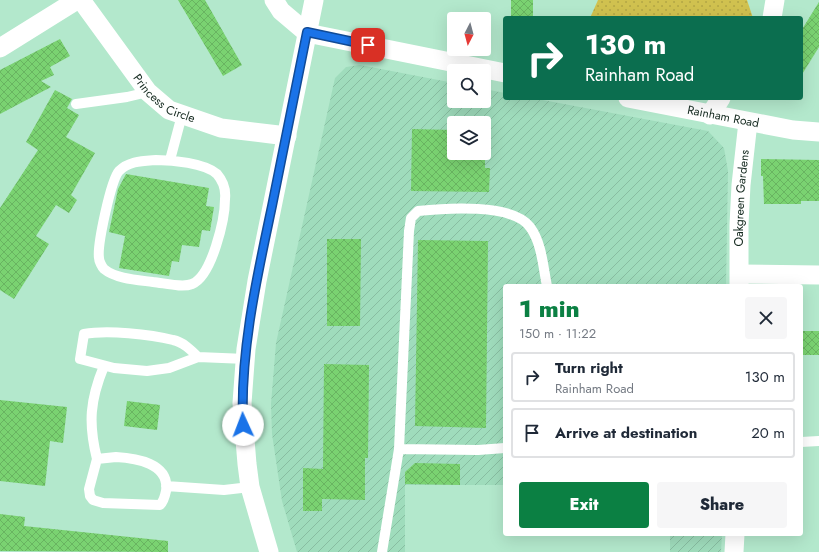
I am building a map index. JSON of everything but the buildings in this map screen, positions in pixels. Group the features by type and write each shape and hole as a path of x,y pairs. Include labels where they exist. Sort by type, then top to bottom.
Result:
{"street":[{"path":"0,48 77,0"},
{"name":"Princess Circle","path":"81,0 148,92 170,110 221,128 287,136"},
{"path":"274,0 281,11 307,32 503,73"},
{"path":"270,552 250,488 242,418 246,349 257,281 314,0"},
{"path":"772,16 775,0"},
{"name":"Rainham Road","path":"638,100 793,130 819,132"},
{"path":"710,115 720,100"},
{"name":"Oakgreen Gardens","path":"748,122 738,225 739,280 819,275"},
{"path":"734,552 735,536"}],"lane":[{"path":"76,104 127,97 148,92"},
{"path":"170,160 182,115"},
{"path":"170,160 204,167 216,174 224,184 225,199 219,236 212,258 200,278 192,284 183,285 134,280 112,274 103,268 101,264 99,259 99,246 108,202 118,172 136,161 170,160"},
{"path":"382,552 399,448 409,230 411,218 418,211 443,209 504,212 518,218 530,226 538,240 547,284"},
{"path":"198,357 186,346 173,340 101,332 84,334 80,359 104,366 154,370 169,368 198,357 246,359"},
{"path":"97,459 116,457 136,458 148,463 159,470 164,477 166,486 164,499 160,505 97,502 90,496 88,489 97,459 91,434 94,390 104,366"},
{"path":"803,442 819,441"},
{"path":"399,448 478,450 503,448"},
{"path":"166,486 224,490 250,488"}],"shaded area":[{"path":"598,0 747,0 752,16 591,16"},
{"path":"360,65 447,82 447,108 491,108 491,90 503,93 503,100 543,100 708,131 724,148 728,171 726,284 503,284 503,485 405,485 405,552 297,552 282,501 272,434 271,404 276,343 335,78 346,67"},
{"path":"670,536 722,536 721,552 670,552"}],"route":[{"path":"243,425 242,403 246,349 257,281 307,32 368,45"}]}
